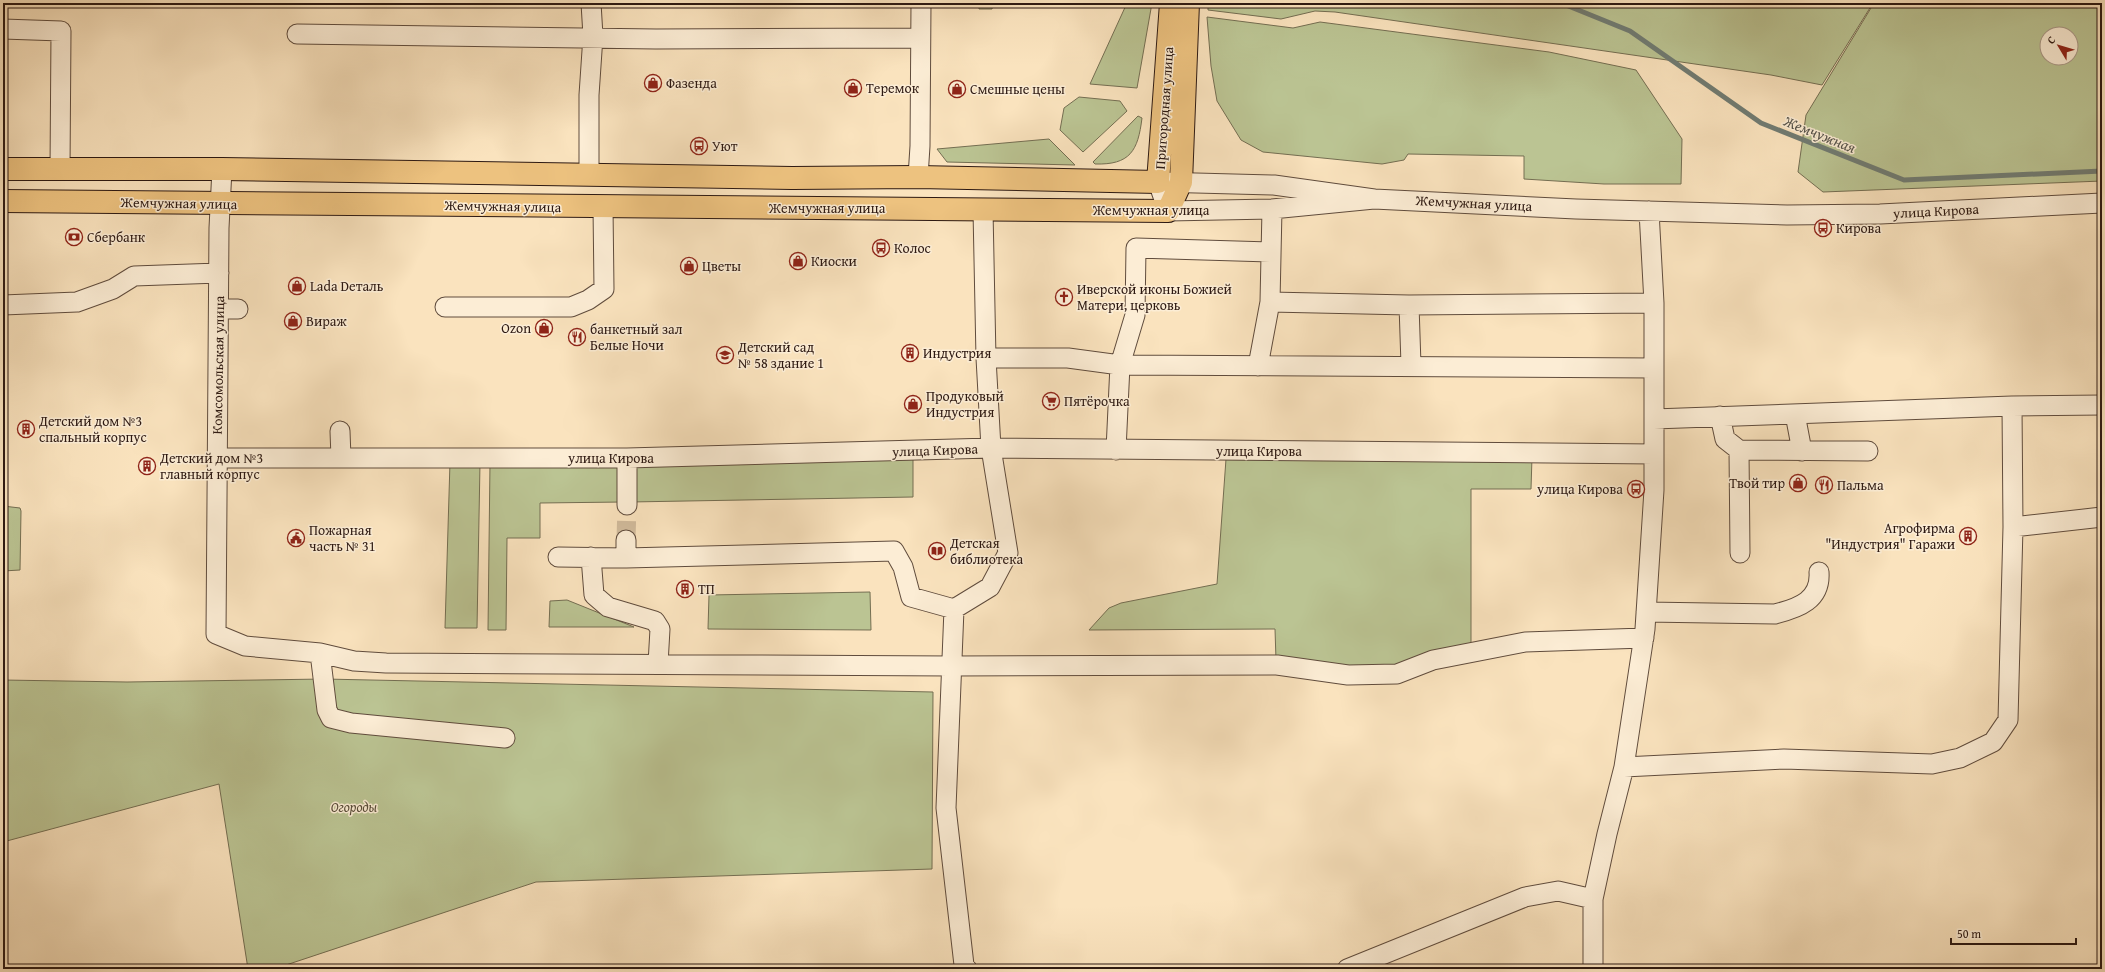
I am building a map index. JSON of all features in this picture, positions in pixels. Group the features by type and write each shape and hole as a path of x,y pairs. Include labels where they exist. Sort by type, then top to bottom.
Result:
{"main road":[{"name":"Пригородная улица","path":"1158,182 1171,3"},
{"path":"1168,211 1181,182 1188,3"},
{"name":"Жемчужная улица","path":"3,169 222,169 792,178 918,177 1158,182"},
{"path":"1098,210 1110,200 1112,195 1110,187 1101,180"},
{"name":"Жемчужная улица","path":"3,201 1168,211"}],"street":[{"path":"589,175 589,95 593,36 591,3"},
{"path":"918,177 920,146 920,3"},
{"path":"3,29 61,30 60,169"},
{"path":"297,34 593,36 656,38 920,38"},
{"name":"Комсомольская улица","path":"222,169 219,273 216,634 245,646 320,652"},
{"path":"1158,182 1274,185 1374,199"},
{"name":"Пригородная улица","path":"1158,182 1168,211"},
{"name":"Жемчужная улица","path":"1168,211 1272,209 1374,199 1649,212"},
{"name":"улица Кирова","path":"1649,212 1787,215 1880,214 2102,203"},
{"path":"445,307 570,307 588,300 604,289 603,207"},
{"path":"1258,366 1270,302 1272,209"},
{"path":"558,557 591,558 626,549 894,551 903,567 911,597 954,609 990,587 1008,553 991,448 986,358 983,210"},
{"path":"1593,969 1593,899 1607,834 1624,768 1644,638 1646,612 1654,490 1654,303 1649,212"},
{"path":"1116,450 1120,365 1135,315 1136,248 1270,252"},
{"path":"3,305 77,302 113,289 134,276 219,273"},
{"path":"1270,302 1409,304 1654,303"},
{"path":"1409,304 1411,365"},
{"path":"219,309 238,309"},
{"path":"986,358 1068,358 1120,365 1411,365 1654,368"},
{"path":"1654,419 2012,406 2102,405"},
{"path":"1624,768 1784,759 1932,764 1960,758 1993,742 2008,720 2013,527 2012,406"},
{"path":"1795,414 1802,451"},
{"path":"1720,416 1725,439 1739,450 1868,451"},
{"path":"340,431 341,458"},
{"name":"улица Кирова","path":"217,458 627,458 991,448 1654,454"},
{"path":"1739,450 1740,553"},
{"path":"627,458 627,505"},
{"path":"2013,527 2102,517"},
{"path":"591,558 594,595 608,608 655,621 660,629 658,664"},
{"path":"1646,612 1775,614 1794,610 1808,602 1817,589 1819,572"},
{"path":"954,609 946,808 964,965 967,969"},
{"path":"505,738 351,723 331,718 327,710 320,652 354,661 386,663 952,666 1277,665 1348,675 1397,674 1433,660 1525,642 1644,638"},
{"path":"1347,969 1525,897 1558,891 1593,899"}],"green space":[{"path":"979,3 993,3 992,9 979,9"},
{"path":"1127,3 1152,3 1137,88 1090,84"},
{"path":"1208,3 1873,3 1822,85 1771,75 1335,12 1315,11 1281,19 1208,10"},
{"path":"1874,3 2102,3 2102,181 1823,192 1798,172 1806,115"},
{"path":"1207,17 1293,28 1320,22 1549,52 1636,70 1682,139 1681,184 1604,184 1524,179 1524,156 1408,154 1404,160 1382,164 1263,152 1241,140 1217,101 1211,66"},
{"path":"1079,97 1120,101 1127,111 1083,152 1060,130 1064,108"},
{"path":"1138,116 1142,118 1138,139 1130,154 1117,162 1095,164 1093,162"},
{"path":"1049,139 1075,165 947,162 937,149"},
{"path":"913,456 913,497 630,502 630,463"},
{"path":"1532,457 1531,489 1471,489 1471,647 1395,670 1276,660 1275,629 1089,630 1109,608 1121,603 1217,584 1226,459"},
{"path":"450,462 480,463 477,628 445,628"},
{"path":"490,463 624,463 623,502 540,503 540,538 507,538 506,630 488,630"},
{"path":"3,506 20,508 21,511 20,570 3,571"},
{"path":"870,592 871,630 708,629 709,595"},
{"path":"567,600 634,627 549,627 550,601"},
{"name":"Огороды","path":"324,679 933,692 932,869 536,882 274,969 248,969 219,784 3,842 3,680 127,682"}],"waterway":[{"name":"Жемчужная","path":"1561,3 1630,31 1761,123 1904,180 2102,171"}],"tunnel":[{"path":"626,540 627,505"}],"place":[{"name":"Фазенда","path":"653,83"},
{"name":"Теремок","path":"853,88"},
{"name":"Смешные цены","path":"957,89"},
{"name":"Уют","path":"699,146"},
{"name":"Кирова","path":"1823,228"},
{"name":"Сбербанк","path":"74,237"},
{"name":"Колос","path":"881,248"},
{"name":"Киоски","path":"798,261"},
{"name":"Цветы","path":"689,266"},
{"name":"Lada Dеталь","path":"297,286"},
{"name":"Иверской иконы Божией Матери, церковь","path":"1064,297"},
{"name":"Вираж","path":"293,321"},
{"name":"Ozon","path":"544,328"},
{"name":"банкетный зал Белые Ночи","path":"577,337"},
{"name":"Индустрия","path":"910,353"},
{"name":"Детский сад № 58 здание 1","path":"725,355"},
{"name":"Пятёрочка","path":"1051,401"},
{"name":"Продуковый Индустрия","path":"913,404"},
{"name":"Детский дом №3 спальный корпус","path":"26,429"},
{"name":"Детский дом №3 главный корпус","path":"147,466"},
{"name":"Твой тир","path":"1798,483"},
{"name":"Пальма","path":"1824,485"},
{"name":"улица Кирова","path":"1636,489"},
{"name":"Агрофирма \"Индустрия\" Гаражи","path":"1968,536"},
{"name":"Пожарная часть № 31","path":"296,538"},
{"name":"Детская библиотека","path":"937,551"},
{"name":"ТП","path":"685,589"}]}
